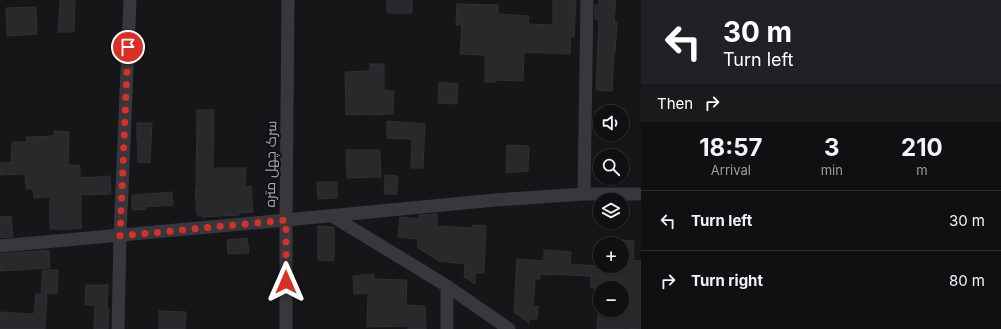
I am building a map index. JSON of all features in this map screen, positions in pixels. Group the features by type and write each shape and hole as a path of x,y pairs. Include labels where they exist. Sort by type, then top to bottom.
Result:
{"street":[{"path":"118,329 120,236 130,0"},
{"name":"سرک چهل متره","path":"286,329 288,0"},
{"path":"584,194 587,0"},
{"path":"0,246 495,200 584,194 641,194"},
{"path":"332,216 447,286 509,329"},
{"path":"447,286 447,329"}],"building":[{"path":"60,0 75,0 74,32 58,32"},
{"path":"387,0 412,0 412,13 387,13"},
{"path":"553,0 576,0 574,37 571,36 570,54 524,52 523,81 495,80 495,82 485,82 485,55 460,54 462,25 456,25 457,4 498,5 498,14 529,16 528,24 553,25"},
{"path":"599,0 616,0 614,22 617,22 612,91 596,90 599,20 595,19 595,5 599,5"},
{"path":"36,7 37,34 7,36 6,8"},
{"path":"370,64 384,64 384,90 394,91 393,114 346,115 345,72 370,71"},
{"path":"439,82 458,84 457,104 438,103"},
{"path":"197,110 214,110 213,168 246,168 245,187 251,186 253,212 239,213 239,215 202,217 202,215 197,215 195,190"},
{"path":"387,121 425,124 423,168 411,168 412,139 387,138"},
{"path":"137,123 152,123 150,163 138,162"},
{"path":"54,131 69,132 68,165 80,166 80,178 110,176 111,194 81,195 81,228 50,229 50,197 34,198 33,189 26,189 25,174 0,175 0,163 11,162 12,142 27,142 26,137 54,136"},
{"path":"507,145 529,146 528,171 506,173"},
{"path":"346,150 380,150 381,177 347,178"},
{"path":"385,175 398,176 397,194 384,194"},
{"path":"317,182 337,182 337,198 318,199"},
{"path":"172,192 173,205 146,207 146,209 132,210 132,195"},
{"path":"437,214 437,226 473,228 473,225 486,226 484,273 475,273 475,284 464,277 465,264 439,261 418,248 418,239 398,237 400,217 419,219 419,215"},
{"path":"11,216 13,237 0,238 0,217"},
{"path":"318,226 334,227 334,261 318,260"},
{"path":"247,238 249,253 228,254 227,240"},
{"path":"629,241 634,241 633,260 641,261 641,329 597,329 598,317 629,317 629,281 593,281 593,288 591,288 591,276 540,274 540,279 535,279 533,306 538,306 537,319 529,319 529,323 514,312 517,259 544,261 544,250 571,252 570,264 593,266 593,273 629,273"},
{"path":"49,250 50,268 0,271 0,254"},
{"path":"43,270 58,270 57,294 41,293"},
{"path":"374,274 374,279 407,280 406,305 425,306 426,329 408,329 408,326 367,327 368,293 354,294 353,276"},
{"path":"86,285 108,285 108,329 94,329 95,305 85,305"},
{"path":"36,294 47,295 45,329 0,329 0,312 34,314"},
{"path":"159,311 186,312 185,329 159,329"}],"route":[{"path":"128,47 120,236 286,220 286,282"}]}
